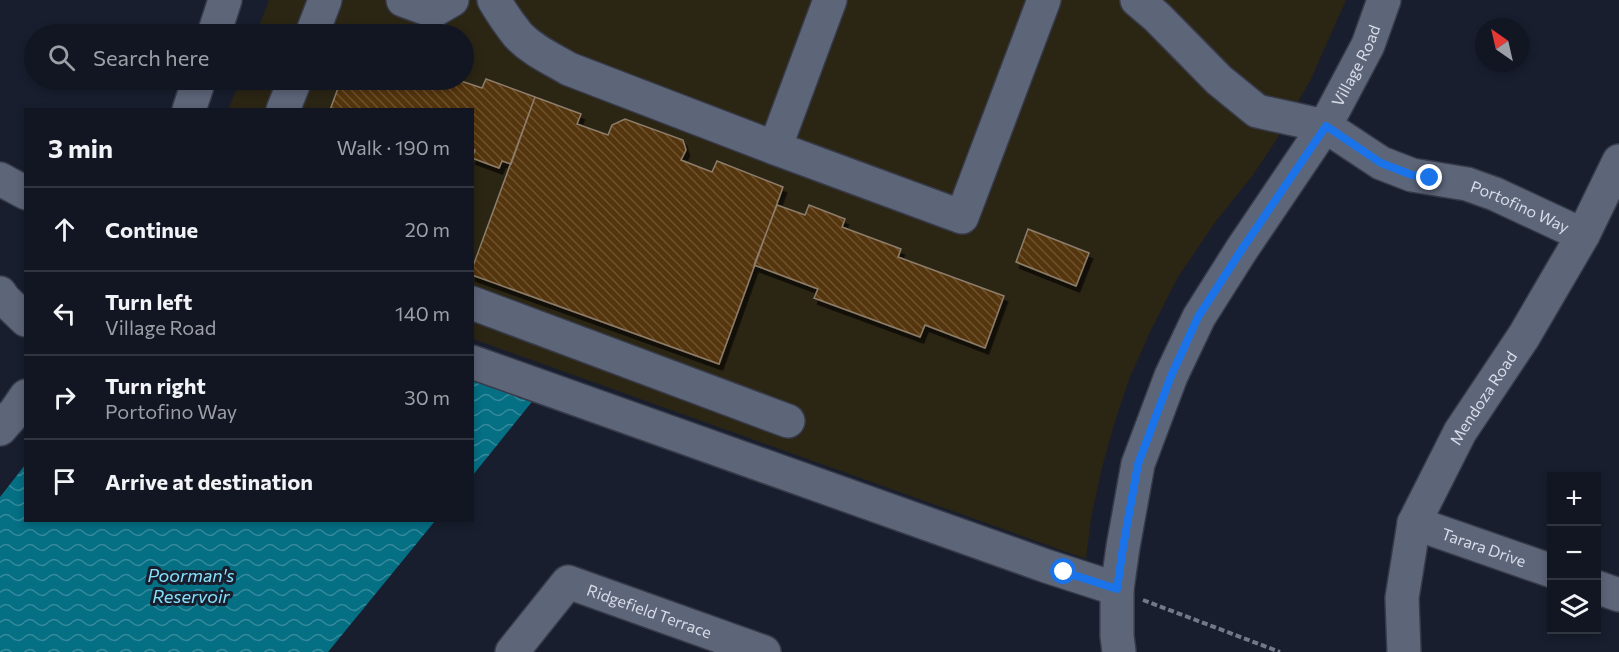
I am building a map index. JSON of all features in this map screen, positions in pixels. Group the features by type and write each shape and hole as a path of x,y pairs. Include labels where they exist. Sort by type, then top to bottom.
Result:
{"street":[{"path":"217,24 225,0"},
{"path":"316,24 325,0"},
{"path":"403,0 433,11 452,0"},
{"path":"775,148 830,0"},
{"path":"498,2 505,18 520,37 569,69 962,217 1044,0"},
{"path":"1137,0 1219,80 1257,111 1326,126"},
{"name":"Village Road","path":"1119,652 1117,589 1138,464 1171,376 1198,317 1326,126 1368,45 1384,0"},
{"path":"190,108 196,90"},
{"path":"284,108 291,90"},
{"name":"Portofino Way","path":"1326,126 1381,163 1412,175 1467,184 1495,194 1583,236"},
{"name":"Mendoza Road","path":"1404,652 1402,598 1414,523 1460,432 1524,336 1583,236 1619,161"},
{"path":"0,179 24,192"},
{"path":"0,293 24,318"},
{"path":"474,304 788,421"},
{"path":"474,363 1046,566 1117,589"},
{"path":"0,429 24,399"},
{"name":"Tarara Drive","path":"1414,523 1547,570"},
{"name":"Ridgefield Terrace","path":"512,652 568,582 764,652"},
{"path":"1601,589 1619,595"}],"path":[{"path":"1117,589 1280,652"}],"shaded area":[{"path":"269,0 1346,0 1311,79 1275,142 1253,175 1216,221 1178,277 1151,330 1130,377 1115,421 1091,518 1086,559 474,339 474,108 229,108 236,90 474,90 474,24 260,24"}],"water":[{"path":"474,371 539,393 474,474"},
{"name":"Poorman's Reservoir","path":"24,466 24,522 434,522 328,652 0,652 0,497"}],"building":[{"path":"486,79 535,97 511,164 502,161 499,168 474,159 474,108 331,108 337,90 474,90 474,85 482,88"},
{"path":"535,97 581,114 577,124 608,135 612,125 625,119 683,140 686,150 681,160 712,172 717,161 783,187 719,364 474,276 474,264"},
{"path":"777,205 805,215 809,205 845,219 842,227 901,249 898,257 1004,296 985,348 925,325 920,337 814,298 818,289 754,265"},
{"path":"1028,229 1089,253 1076,286 1016,262"}],"route":[{"path":"1064,572 1117,589 1138,464 1171,376 1198,317 1326,126 1381,163 1412,175 1430,178"}]}
